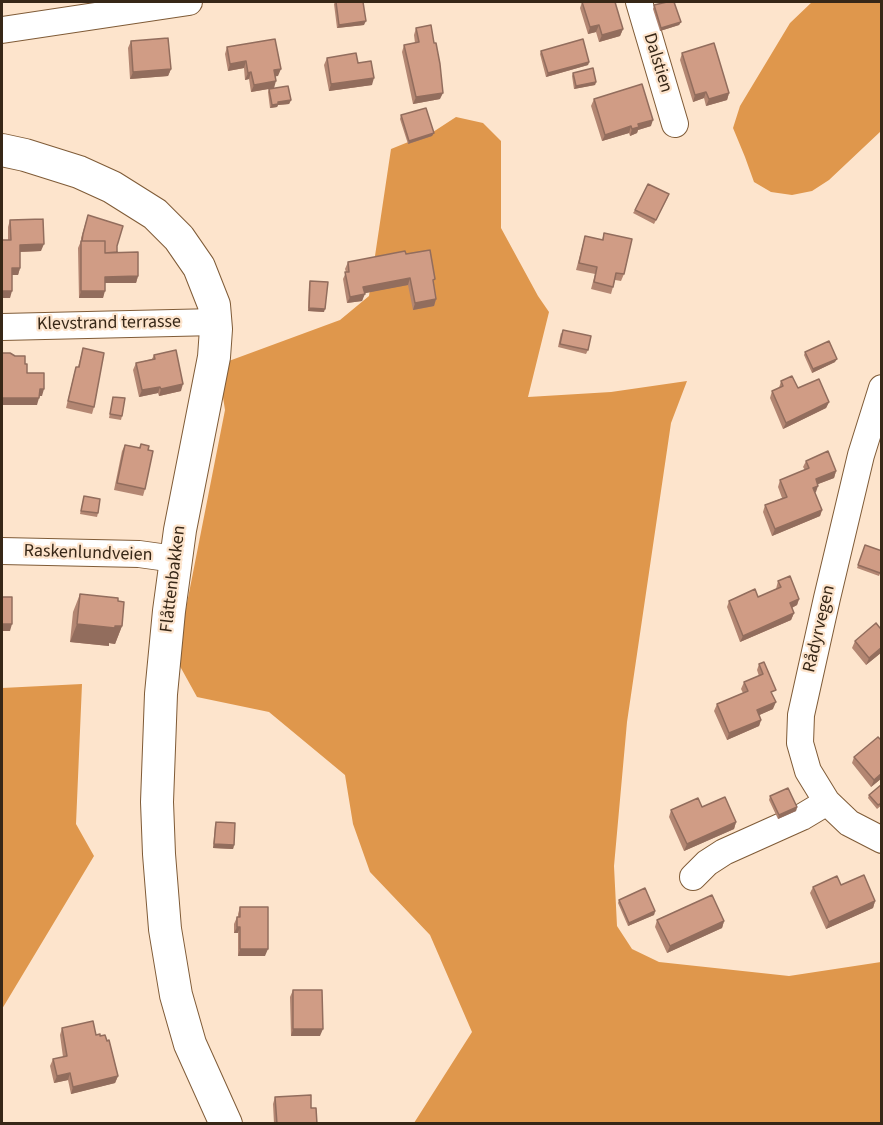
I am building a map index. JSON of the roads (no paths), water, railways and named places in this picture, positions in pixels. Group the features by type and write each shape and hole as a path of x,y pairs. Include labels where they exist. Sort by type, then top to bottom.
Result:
{"main road":[{"name":"Flåttenbakken","path":"2,150 79,172 112,187 155,214 179,238 199,267 211,295 216,322 214,357 175,559 161,694 158,751 159,854 165,929 176,994 190,1044 226,1124"}],"street":[{"path":"2,30 73,10 189,2"},
{"name":"Dalstien","path":"639,2 675,124"},
{"name":"Klevstrand terrasse","path":"2,327 216,322"},
{"name":"Rådyrvegen","path":"882,388 861,455 801,715 800,743 808,771 827,802 849,823 882,840"},
{"name":"Raskenlundveien","path":"2,551 140,554 175,559"},
{"path":"693,877 707,863 724,852 802,817 827,802"}]}
